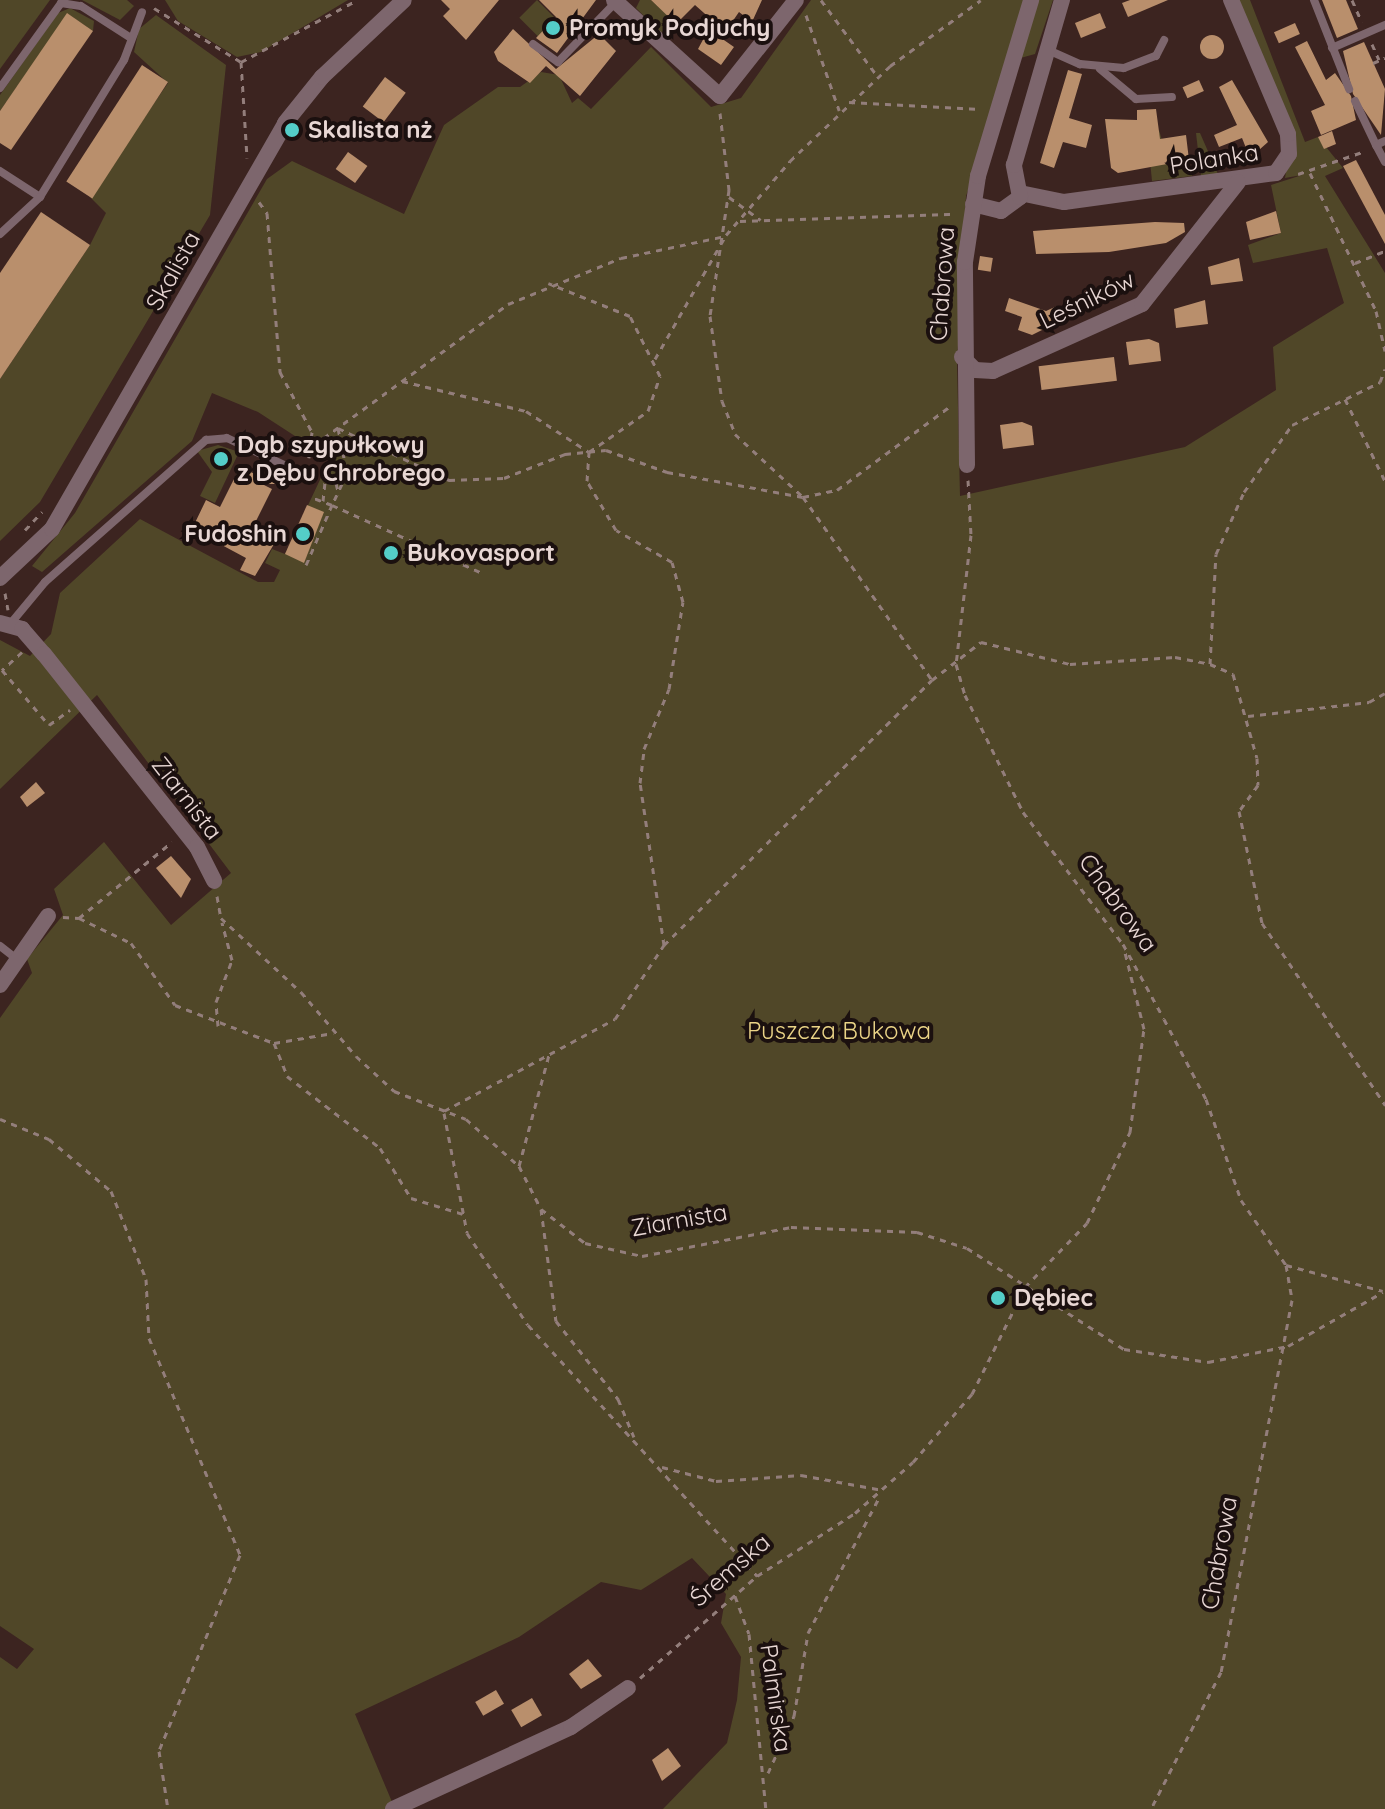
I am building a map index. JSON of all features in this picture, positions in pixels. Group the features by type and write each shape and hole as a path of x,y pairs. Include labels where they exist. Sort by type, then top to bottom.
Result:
{"street":[{"name":"Skalista","path":"0,578 57,522 285,123 322,77 404,0"},
{"name":"Chabrowa","path":"967,465 962,357 972,208 1031,0"},
{"path":"972,208 1001,211 1020,193 1014,165 1062,0"},
{"name":"Polanka","path":"1020,193 1064,202 1238,182 1276,173 1290,143 1231,0"},
{"path":"615,1 707,92 720,96 800,3"},
{"name":"Leśników","path":"962,357 975,370 993,371 1142,304 1238,182"},
{"name":"Ziarnista","path":"5,623 33,642 82,702 185,832 214,881"},
{"path":"0,985 48,916"},
{"path":"393,1809 571,1727 628,1688"}],"lane":[{"path":"1314,0 1349,89"},
{"path":"533,44 558,62 615,1"},
{"path":"0,88 61,3 81,6 131,38"},
{"path":"0,234 40,197 131,38 142,12"},
{"path":"1332,48 1385,25"},
{"path":"1099,68 1152,59 1164,40"},
{"path":"1048,50 1099,68 1136,99 1172,97"},
{"path":"1355,101 1380,143 1385,162"},
{"path":"0,171 40,197"},
{"path":"5,623 45,582 206,440 227,438 301,473"},
{"path":"0,946 18,960"}],"path":[{"path":"241,62 357,0"},
{"path":"821,0 878,77"},
{"path":"655,360 726,235 746,212 849,102 981,0"},
{"path":"800,3 840,111"},
{"path":"155,8 241,62"},
{"path":"1373,63 1385,58"},
{"path":"241,62 247,173"},
{"path":"720,96 729,197 726,235 710,316 722,401 735,434 803,497 932,680"},
{"path":"849,102 1001,111"},
{"path":"302,117 326,134"},
{"path":"1298,174 1310,173 1380,143"},
{"path":"1310,173 1355,263 1385,351"},
{"path":"254,197 267,213 280,372 314,445"},
{"path":"729,197 746,212 763,221"},
{"path":"738,221 972,208"},
{"path":"309,458 314,445 508,304 548,283 726,235"},
{"path":"1355,263 1385,251"},
{"path":"338,428 449,480 504,478 589,452 648,411 660,376 655,360 630,316 548,283"},
{"path":"1210,664 1216,554 1244,492 1292,425 1380,382 1385,369"},
{"path":"402,381 526,411 589,452 803,497 837,490 938,410 963,402"},
{"path":"1345,399 1385,481"},
{"path":"306,565 339,495 347,469 338,428"},
{"path":"589,452 587,481 597,503 616,530 672,562 683,602 669,689 644,749 640,783 664,945"},
{"path":"956,664 971,535 967,465"},
{"path":"324,503 325,481 336,483 339,495"},
{"path":"311,497 484,574"},
{"path":"33,642 2,670 49,725 82,702"},
{"path":"757,1576 662,1467 528,1325 467,1233 444,1111 615,1019 664,945 932,680 981,642 1070,664 1175,657 1210,664 1233,674 1248,716 1258,785 1239,811 1262,923 1385,1105"},
{"name":"Chabrowa","path":"956,664 1023,812 1123,944 1206,1099 1241,1200 1286,1265 1288,1346 1221,1672 1151,1809"},
{"path":"1248,716 1369,702 1385,693"},
{"path":"79,918 185,832"},
{"path":"214,881 232,960 216,1002 218,1026"},
{"path":"48,916 79,918 131,943 175,1005 218,1026 274,1043 335,1032"},
{"name":"Ziarnista","path":"221,918 394,1091 466,1119 519,1166 541,1209 585,1243 629,1256 791,1227 917,1232 967,1248 1124,1349 1208,1362 1288,1346 1384,1292"},
{"name":"Śremska","path":"628,1688 757,1576 884,1490 972,1394 1025,1287 1087,1223 1130,1132 1144,1029 1123,944"},
{"path":"274,1043 287,1076 380,1148 411,1198 463,1214"},
{"path":"519,1166 549,1055"},
{"path":"0,1119 49,1139 111,1191 146,1279 149,1338 240,1555 159,1751 168,1809"},
{"path":"541,1209 556,1321 618,1399 635,1440"},
{"path":"1286,1265 1384,1292"},
{"path":"662,1467 716,1481 801,1475 884,1490 808,1633 794,1716 768,1773"},
{"name":"Palmirska","path":"735,1596 745,1609 768,1773 766,1809"}],"green space":[{"path":"0,0 50,0 0,69"},
{"path":"82,0 127,0 134,6 120,20"},
{"path":"165,0 348,0 261,52 237,57 178,21"},
{"path":"537,0 558,21 541,39 519,18"},
{"path":"640,0 651,0 673,20 661,33 636,8"},
{"name":"Puszcza Bukowa","path":"811,0 1053,0 1035,54 1013,60 966,196 957,364 960,496 1185,447 1276,390 1273,347 1344,303 1327,248 1253,263 1248,245 1281,233 1271,185 1302,175 1285,178 1289,154 1231,0 1250,0 1305,142 1318,137 1343,168 1325,176 1385,273 1385,1809 663,1809 727,1743 737,1700 741,1657 721,1623 726,1594 692,1558 641,1590 601,1582 519,1637 355,1714 395,1809 0,1809 0,1657 17,1669 34,1649 0,1626 0,1018 32,973 27,959 63,915 54,889 104,842 171,925 231,873 97,695 0,789 0,640 30,656 51,634 60,593 140,519 258,582 274,582 280,570 265,563 272,549 285,554 326,467 335,462 258,412 212,393 192,441 42,572 32,566 75,513 267,179 292,161 404,214 444,125 498,87 520,87 541,72 559,75 572,103 578,98 591,109 651,47 711,107 741,98"},
{"path":"70,8 94,21 93,31 68,14 0,111 0,95 58,13"},
{"path":"156,15 226,65 210,215 40,502 0,541 0,379 90,245 106,213 90,197 168,83 134,52 139,29"},
{"path":"1159,130 1170,168 1189,160 1192,176 1152,181 1147,131"},
{"path":"1196,133 1200,133 1218,174 1201,176"},
{"path":"218,445 239,452 215,503 200,496 212,472 197,451"}],"building":[{"path":"441,0 499,0 466,40 443,16 450,9"},
{"path":"539,0 596,0 557,53 536,38 556,17"},
{"path":"651,0 762,0 752,22 739,12 721,38 734,47 721,65 698,49 713,21 695,5 676,24"},
{"path":"1130,0 1168,0 1128,17 1122,3"},
{"path":"1322,0 1346,0 1358,29 1337,38"},
{"path":"67,13 93,31 11,150 0,143 0,111"},
{"path":"1100,13 1106,28 1081,38 1075,23"},
{"path":"1295,23 1300,34 1279,43 1274,32"},
{"path":"513,29 556,69 599,34 616,51 580,96 546,66 530,83 498,61 494,52"},
{"path":"1212,35 1221,38 1224,47 1221,56 1212,59 1203,56 1200,47 1203,38"},
{"path":"1307,41 1326,80 1335,73 1351,96 1356,120 1321,135 1311,111 1325,105 1295,47"},
{"path":"1364,42 1385,89 1381,135 1353,94 1343,51"},
{"path":"142,65 168,82 92,198 66,182"},
{"path":"1068,70 1082,74 1069,118 1092,125 1086,148 1063,142 1054,168 1040,163"},
{"path":"385,77 406,93 383,122 363,107"},
{"path":"1199,80 1204,91 1187,98 1183,87"},
{"path":"1232,80 1268,142 1250,158 1242,138 1219,147 1214,135 1237,125 1219,87"},
{"path":"1156,109 1160,139 1186,135 1189,160 1118,173 1111,168 1105,119 1137,120 1137,110"},
{"path":"1332,131 1336,144 1324,149 1318,137"},
{"path":"348,152 367,166 355,183 336,169"},
{"path":"1356,160 1385,215 1385,244 1343,166"},
{"path":"1276,211 1281,233 1250,240 1246,222"},
{"path":"41,212 90,245 0,379 0,273"},
{"path":"1155,222 1184,223 1185,232 1166,243 1109,252 1036,254 1033,231"},
{"path":"980,256 993,258 991,272 978,270"},
{"path":"1239,258 1243,281 1211,285 1208,267"},
{"path":"1009,298 1046,311 1057,306 1064,319 1032,335 1018,330 1022,317 1005,311"},
{"path":"1205,300 1208,324 1176,328 1174,309"},
{"path":"1149,339 1159,343 1161,361 1129,365 1126,342"},
{"path":"1114,357 1117,381 1041,390 1039,366"},
{"path":"1022,422 1032,426 1034,445 1003,449 1000,425"},
{"path":"240,467 276,484 262,484 272,489 253,527 277,539 255,576 240,570 246,558 192,529 206,500 220,507"},
{"path":"307,505 324,512 304,563 285,554"},
{"path":"36,782 45,793 27,807 20,797"},
{"path":"171,856 191,879 181,898 156,868"},
{"path":"588,1659 602,1676 581,1689 569,1674"},
{"path":"496,1690 504,1704 483,1716 475,1702"},
{"path":"532,1698 542,1715 521,1727 511,1710"},
{"path":"668,1748 681,1766 662,1781 652,1760"}],"place":[{"name":"Promyk Podjuchy","path":"553,28"},
{"name":"Skalista nż","path":"292,130"},
{"name":"Dąb szypułkowy z Dębu Chrobrego","path":"221,459"},
{"name":"Fudoshin","path":"303,534"},
{"name":"Bukovasport","path":"391,553"},
{"name":"Dębiec","path":"998,1298"}]}
